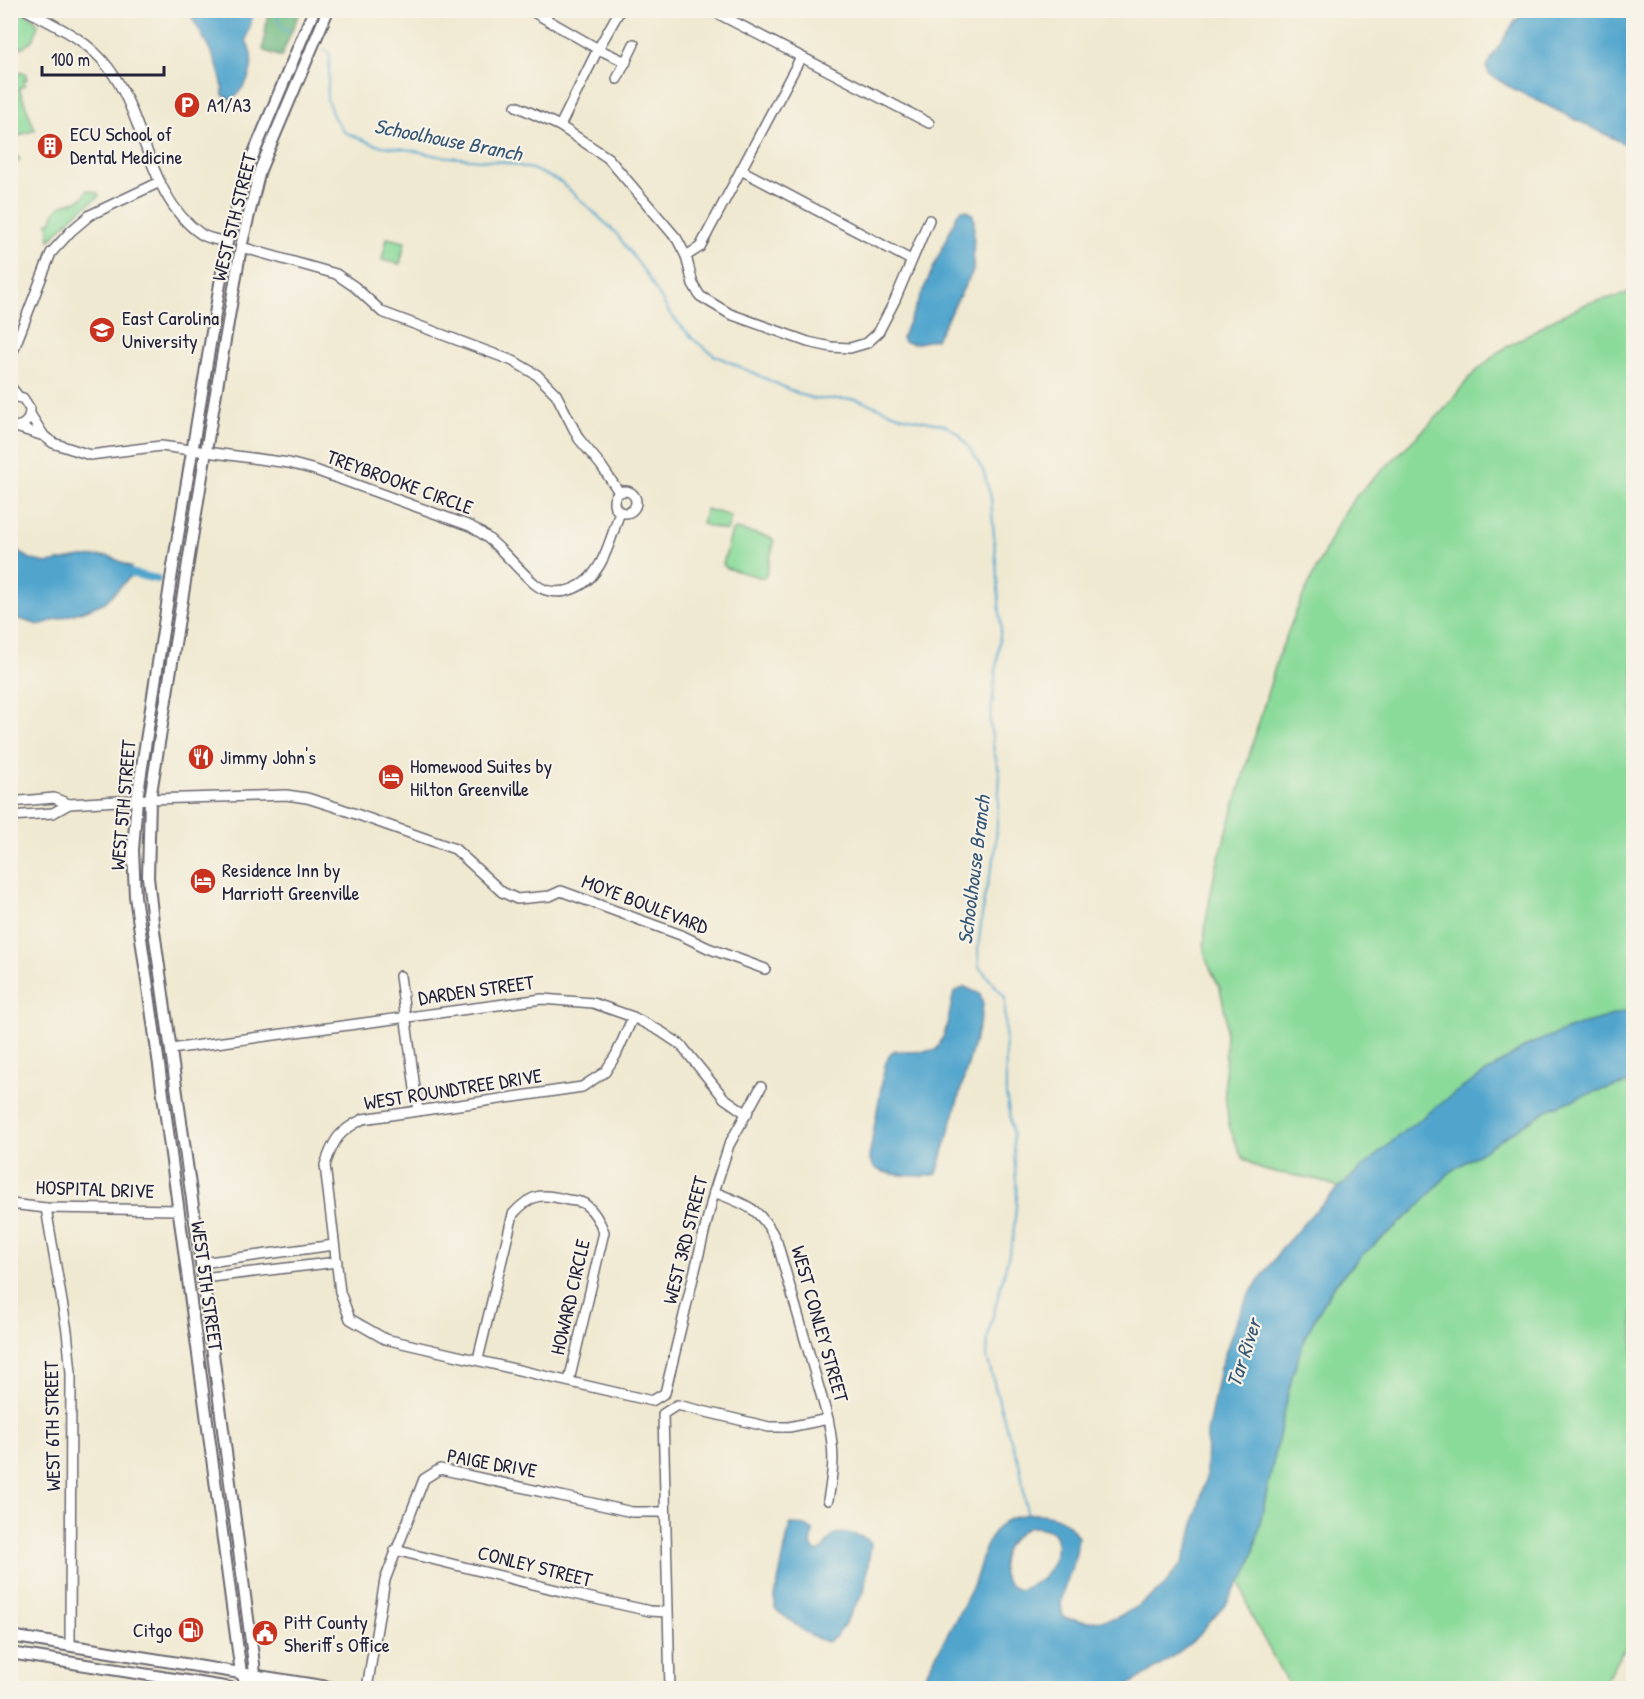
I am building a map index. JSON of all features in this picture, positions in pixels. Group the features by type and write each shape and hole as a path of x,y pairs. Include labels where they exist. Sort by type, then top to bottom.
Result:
{"main road":[{"name":"WEST 5TH STREET","path":"250,1689 241,1673 135,896 133,850 137,799 227,242 248,167 314,10"},
{"name":"WEST 5TH STREET","path":"250,1689 255,1675 148,877 150,799 241,247 260,170 327,10"},
{"path":"159,1065 167,1079 178,1145 188,1176"},
{"path":"171,1163 181,1188 194,1273 197,1278 203,1278"},
{"path":"10,1636 334,1689"},
{"path":"10,1653 231,1689"}],"street":[{"path":"26,10 68,32 93,49 110,68 160,182 172,203 202,236 227,242"},
{"path":"560,126 620,10"},
{"path":"711,10 929,123"},
{"path":"530,11 626,62"},
{"path":"617,79 634,44"},
{"path":"686,256 700,247 801,57"},
{"path":"516,106 560,126 608,158 677,239 686,256 693,284 700,296 730,314 808,342 850,348 867,343 878,333 895,300 929,220"},
{"path":"741,170 911,260"},
{"path":"10,359 51,253 90,215 160,182"},
{"name":"TREYBROOKE CIRCLE","path":"241,247 336,274 355,287 382,312 513,361 537,375 556,394 579,439 619,492"},
{"path":"10,386 14,396 26,401 30,414 44,436"},
{"path":"12,427 26,423 30,414"},
{"name":"TREYBROOKE CIRCLE","path":"12,427 44,436 53,443 90,455 161,446 289,463 315,470 484,533 537,585 554,592 574,589 591,579 601,561 620,512"},
{"name":"TREYBROOKE CIRCLE","path":"619,492 614,504 620,512"},
{"name":"TREYBROOKE CIRCLE","path":"619,492 629,492 634,496 635,503 630,511 620,512"},
{"name":"MOYE BOULEVARD","path":"10,816 53,813 69,804 137,799 265,794 308,798 455,849 502,892 517,899 550,896 561,891 765,969"},
{"name":"MOYE BOULEVARD","path":"10,802 54,798 69,804"},
{"path":"400,976 418,1111"},
{"name":"DARDEN STREET","path":"171,1049 542,999 593,1003 633,1017 681,1045 724,1098 747,1114"},
{"name":"WEST ROUNDTREE DRIVE","path":"633,1017 616,1055 605,1072 582,1087 363,1119 344,1129 331,1146 325,1165 340,1292 350,1319 385,1339 652,1401"},
{"name":"WEST 3RD STREET","path":"652,1401 667,1393 714,1192 729,1145 761,1087"},
{"name":"WEST CONLEY STREET","path":"714,1192 748,1205 768,1223 777,1242 834,1447 834,1465 828,1500"},
{"name":"HOWARD CIRCLE","path":"478,1359 513,1214 525,1201 538,1196 552,1196 585,1203 597,1217 604,1232 569,1381"},
{"name":"HOSPITAL DRIVE","path":"10,1204 46,1208 178,1210"},
{"name":"WEST 6TH STREET","path":"46,1208 67,1331 71,1374 70,1645"},
{"path":"201,1263 334,1245"},
{"path":"203,1278 337,1262"},
{"path":"670,1689 663,1414 677,1405 769,1427 828,1419"},
{"name":"PAIGE DRIVE","path":"367,1689 384,1580 424,1479 440,1468 632,1512 664,1512"},
{"name":"CONLEY STREET","path":"395,1550 569,1593 650,1611 667,1612"}],"green space":[{"path":"11,11 26,14 38,24 33,39 20,48 17,44 11,45"},
{"path":"268,11 300,11 281,57 263,50"},
{"path":"11,72 25,73 27,79 24,80 25,85 19,88 35,130 20,135 13,142 12,150 20,159 11,169"},
{"path":"87,190 98,193 99,196 73,216 50,240 48,222 51,222 57,209 64,204 83,198"},
{"path":"387,238 405,242 400,264 382,260"},
{"path":"1633,290 1633,1009 1574,1027 1528,1045 1403,1132 1339,1188 1319,1180 1263,1170 1244,1159 1229,1126 1225,1094 1226,1017 1220,988 1207,962 1204,950 1206,920 1215,872 1278,657 1297,609 1341,517 1357,495 1442,412 1470,377 1498,352 1556,318 1588,303 1623,295"},
{"path":"706,509 731,516 727,531 702,524"},
{"path":"736,529 772,538 774,542 766,575 763,578 726,568 723,564 732,531"},
{"path":"1633,1082 1633,1638 1620,1655 1602,1688 1290,1688 1251,1615 1240,1581 1246,1575 1254,1551 1292,1376 1306,1335 1334,1286 1362,1255 1416,1209 1451,1171 1547,1110 1594,1092"}],"water":[{"path":"1525,10 1633,11 1633,148 1508,86 1489,74 1486,66"},
{"path":"188,11 254,11 246,40 252,65 250,73 243,87 231,100 223,95 216,63"},
{"path":"967,210 973,215 974,220 973,271 936,339 914,344 904,342 902,338 908,324 958,213"},
{"path":"11,547 32,560 48,563 80,557 109,556 131,567 129,578 105,602 39,625 19,619 11,610"},
{"path":"965,987 980,994 983,1004 981,1018 937,1174 907,1176 877,1169 869,1158 885,1065 889,1056 894,1051 936,1050 946,1029 954,992"},
{"name":"Tar River","path":"1633,1009 1633,1082 1594,1092 1547,1110 1451,1171 1416,1209 1362,1255 1334,1285 1306,1335 1292,1376 1254,1551 1246,1575 1226,1604 1192,1642 1160,1666 1124,1688 918,1688 971,1590 988,1541 998,1527 1014,1517 1044,1514 1054,1517 1063,1520 1078,1537 1076,1555 1062,1595 1064,1618 1089,1622 1116,1618 1161,1589 1182,1563 1190,1540 1206,1477 1207,1433 1220,1368 1237,1319 1250,1293 1283,1247 1343,1184 1403,1132 1456,1092 1528,1045 1574,1027","holes":["1028,1527 1049,1530 1056,1537 1057,1543 1049,1569 1041,1579 1020,1590 1008,1583 1002,1566 1004,1553 1009,1544"]},
{"path":"790,1524 805,1525 813,1531 811,1546 815,1551 821,1551 834,1534 854,1534 871,1544 864,1592 837,1636 827,1642 811,1636 775,1609 775,1597"}],"waterway":[{"name":"Schoolhouse Branch","path":"279,10 278,20 285,30 290,32"},
{"name":"Schoolhouse Branch","path":"324,50 330,56 327,99 333,116 344,132 376,145 438,156 503,162 532,169 561,182 615,232 644,271 671,315 694,340 714,355 799,394 815,399 856,399 904,417 945,425 959,434 984,473 991,498 1001,627 990,723 1000,774 995,855 984,898 978,949 979,967 1005,997 1006,1095 1013,1136 1017,1197 1013,1239 988,1335 987,1357 1005,1423 1020,1466 1027,1514"},
{"path":"130,573 157,579"}],"place":[{"name":"A1/A3","path":"187,105"},
{"name":"ECU School of Dental Medicine","path":"50,146"},
{"name":"East Carolina University","path":"102,330"},
{"name":"Jimmy John's","path":"201,757"},
{"name":"Homewood Suites by Hilton Greenville","path":"391,777"},
{"name":"Residence Inn by Marriott Greenville","path":"203,881"},
{"name":"Citgo","path":"191,1630"},
{"name":"Pitt County Sheriff's Office","path":"265,1633"}]}
